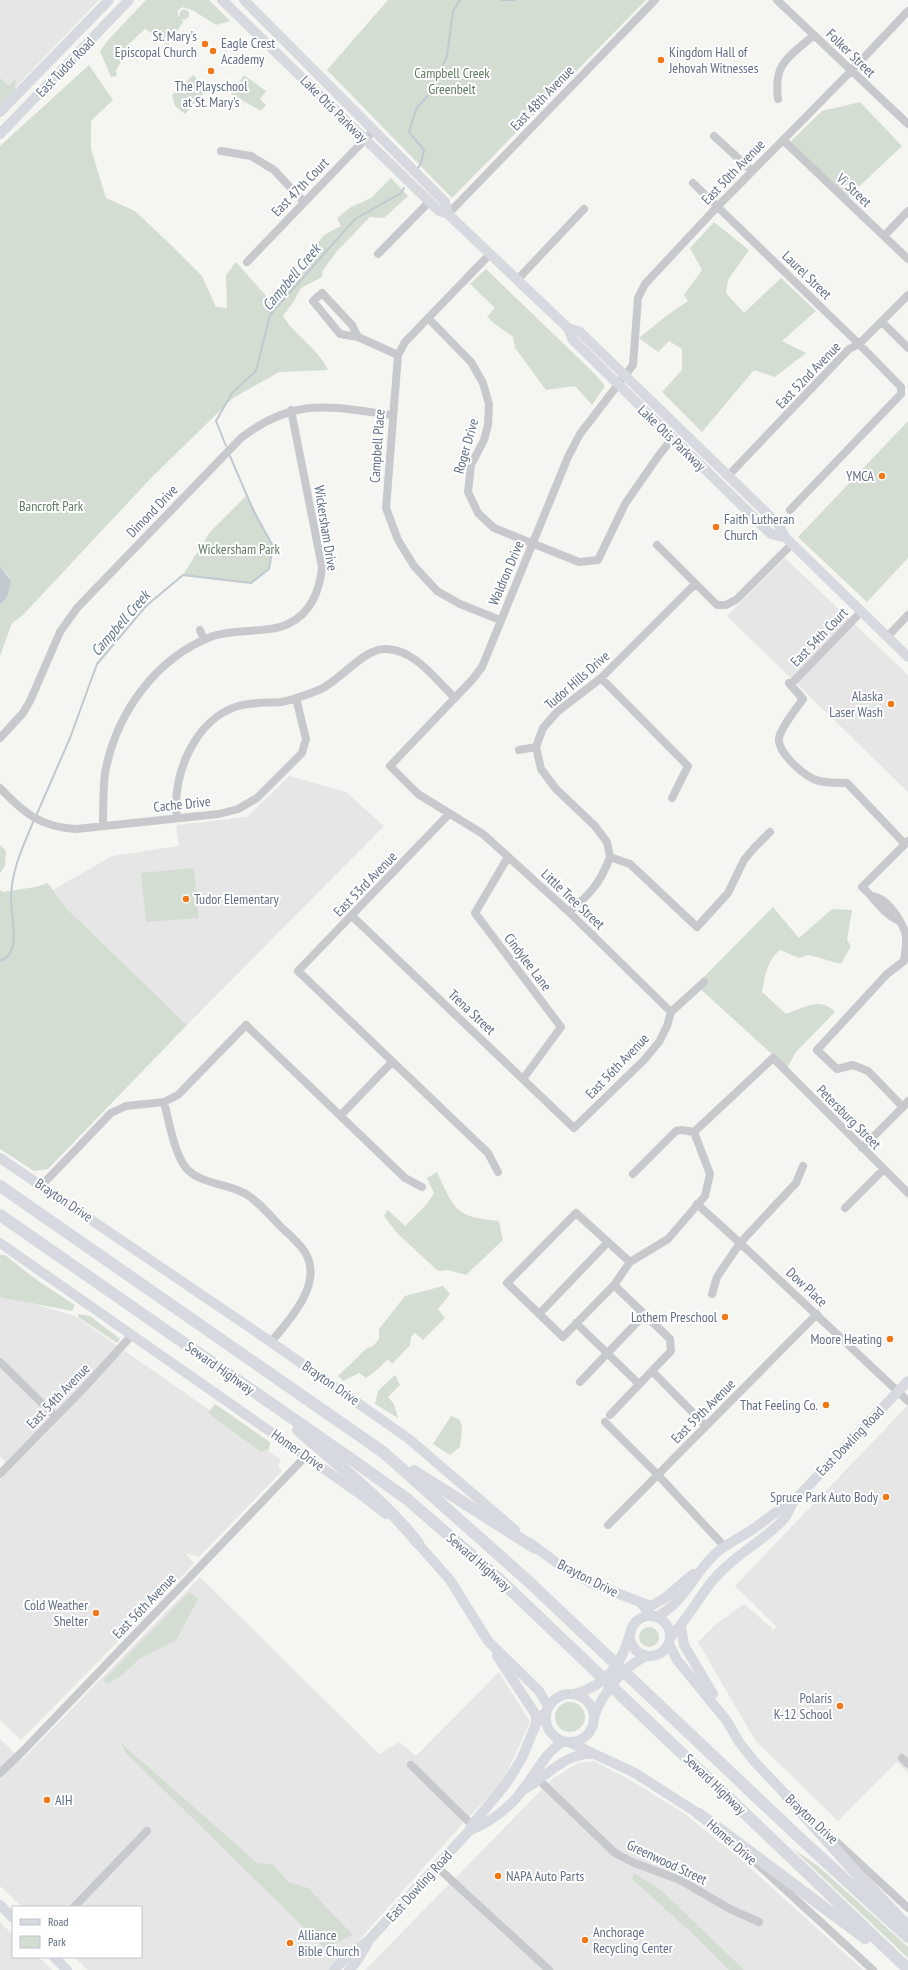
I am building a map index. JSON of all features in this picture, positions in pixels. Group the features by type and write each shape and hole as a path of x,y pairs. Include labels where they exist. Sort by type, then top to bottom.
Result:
{"highway":[{"name":"Seward Highway","path":"0,1186 277,1376 383,1452 527,1580 654,1702 908,1937"},
{"name":"Seward Highway","path":"0,1215 407,1499 497,1577 907,1968"},
{"path":"253,1391 368,1491 405,1526 418,1543"},
{"path":"383,1452 535,1548"},
{"path":"787,1796 861,1878 908,1927"},
{"path":"699,1814 907,1968"}],"main road":[{"name":"East Tudor Road","path":"0,112 108,0"},
{"name":"East Tudor Road","path":"0,134 129,0"},
{"name":"Lake Otis Parkway","path":"222,0 416,190 438,210 448,214 568,328 580,332 626,376 779,525 789,541 908,657"},
{"name":"Lake Otis Parkway","path":"244,0 445,202 448,214"},
{"name":"Lake Otis Parkway","path":"568,328 572,340 672,439 771,534 789,541"},
{"name":"Brayton Drive","path":"0,1158 42,1185 271,1342 409,1439 535,1548 561,1566 589,1582 640,1602 654,1617"},
{"name":"Homer Drive","path":"2,1246 364,1497 418,1543 450,1580 488,1641 539,1691 547,1708"},
{"name":"East Dowling Road","path":"670,1641 714,1578 746,1548 768,1534 786,1518 793,1502 908,1381"},
{"name":"East Dowling Road","path":"654,1617 677,1603 703,1567 724,1546 766,1520 779,1508 793,1502"},
{"path":"640,1602 650,1606 665,1598 703,1567"},
{"path":"654,1617 664,1621 668,1626 670,1641 662,1652 657,1655 646,1656 636,1661 609,1687 600,1701 590,1731 585,1737 567,1742 556,1738 546,1726 547,1708 555,1698 561,1695 588,1691 598,1685 610,1674 620,1660 632,1629 640,1619 654,1617"},
{"path":"681,1626 684,1645 728,1721"},
{"path":"632,1629 631,1635 633,1646 641,1654 646,1656"},
{"path":"488,1641 536,1715 536,1724"},
{"name":"Brayton Drive","path":"670,1641 686,1671 728,1721 740,1742 754,1761 787,1796"},
{"path":"574,1694 586,1699 590,1704 594,1717"},
{"name":"East Dowling Road","path":"334,1970 350,1954 369,1940 470,1828 506,1784 522,1758 536,1724 547,1708"},
{"name":"Homer Drive","path":"567,1742 635,1773 699,1814"},
{"name":"East Dowling Road","path":"470,1828 480,1827 500,1813 523,1790 551,1749 567,1742"},
{"path":"523,1790 540,1780 567,1759 578,1755 593,1754"},
{"name":"East Dowling Road","path":"349,1970 357,1961 369,1940"},
{"path":"55,1958 67,1970"}],"street":[{"name":"East 48th Avenue","path":"448,214 655,0"},
{"name":"Folker Street","path":"778,0 908,124"},
{"name":"East 50th Avenue","path":"626,376 633,365 638,298 645,284 717,207 908,11"},
{"path":"778,100 776,84 780,68 785,60 814,35"},
{"name":"East 47th Court","path":"247,262 373,131"},
{"path":"714,136 752,171"},
{"name":"Vi Street","path":"783,140 908,258"},
{"path":"221,151 251,156 274,170 304,202"},
{"name":"Laurel Street","path":"693,183 859,344 901,387 901,394 790,510"},
{"path":"378,254 429,202"},
{"path":"518,279 584,209"},
{"path":"884,236 908,211"},
{"name":"Campbell Place","path":"490,254 406,342 398,356 392,415 386,508 398,540 414,566 437,591 460,604 500,620"},
{"path":"358,336 352,326 322,293 313,301 340,334 358,336 398,356"},
{"name":"East 52nd Avenue","path":"728,476 849,349 859,344 908,295"},
{"name":"Roger Drive","path":"428,318 471,362 483,383 489,404 488,425 484,440 472,465 468,492 478,513 494,528 579,562 598,560 625,504 672,439"},
{"path":"882,322 908,348"},
{"name":"Waldron Drive","path":"390,766 482,667 568,457 580,434 626,376"},
{"name":"Dimond Drive","path":"0,738 30,702 60,632 77,608 240,438 272,417 291,410 311,406 332,407 392,415"},
{"name":"Wickersham Drive","path":"103,825 103,794 105,774 112,746 124,718 139,694 166,663 188,648 204,640 231,632 268,629 288,624 304,612 319,587 322,568 291,410"},
{"path":"657,545 717,605 726,605 738,598 789,541"},
{"name":"Tudor Hills Drive","path":"536,747 543,728 557,712 601,678 695,584"},
{"name":"East 54th Court","path":"861,612 792,681 803,699 779,738 782,753 807,776 819,781 847,783 907,842"},
{"path":"887,637 908,615"},
{"path":"200,630 204,640"},
{"path":"177,818 176,802 182,768 193,745 221,714 241,705 282,702 331,684 380,645 410,656 454,698"},
{"path":"601,678 688,766 672,798"},
{"name":"Cache Drive","path":"0,788 30,816 43,823 63,828 76,829 218,814 238,810 265,792 296,760 305,746 305,731 296,698"},
{"path":"519,750 536,747 541,769 556,789 595,826 607,842 610,858 603,877 589,895 569,912"},
{"name":"Little Tree Street","path":"390,766 418,794 483,834 569,912 671,1012"},
{"name":"East 53rd Avenue","path":"392,1062 298,971 450,814"},
{"path":"610,858 630,864 697,927 728,893 744,860 770,832"},
{"path":"862,1148 906,1104 868,1071 853,1065 837,1069 817,1050 886,974 906,962 907,933 899,921 886,913 874,902 872,896 862,887 907,842"},
{"name":"Cindylee Lane","path":"508,857 475,913 561,1027 523,1079"},
{"name":"Trena Street","path":"352,916 574,1128"},
{"path":"671,1012 704,982"},
{"name":"East 56th Avenue","path":"574,1128 644,1060 659,1042 668,1026 671,1012"},
{"path":"42,1185 112,1113 126,1106 164,1102 185,1088 246,1025 405,1178 422,1187"},
{"name":"Petersburg Street","path":"694,1132 773,1058 908,1193"},
{"path":"340,1115 392,1062 488,1153 498,1172"},
{"path":"164,1102 178,1152 187,1169 202,1179 232,1188 251,1198 305,1252 311,1271 308,1290 288,1321 271,1342"},
{"path":"630,1262 576,1213 507,1283 563,1337 614,1285 630,1262 668,1239 705,1196 710,1174 694,1132 682,1130 676,1131 633,1174"},
{"path":"712,1294 717,1277 740,1243 796,1183 803,1166"},
{"path":"845,1208 884,1169"},
{"name":"Dow Place","path":"697,1204 817,1314 908,1401"},
{"path":"539,1314 608,1242"},
{"path":"614,1285 670,1339 671,1351 608,1419 724,1546"},
{"name":"East 59th Avenue","path":"608,1525 817,1314"},
{"path":"580,1382 644,1315"},
{"path":"576,1323 639,1384"},
{"name":"East 54th Avenue","path":"0,1474 56,1417 132,1335"},
{"path":"0,1362 56,1417"},
{"path":"652,1371 706,1426"},
{"name":"East 56th Avenue","path":"0,1773 306,1456"},
{"path":"411,1765 470,1828"},
{"name":"Greenwood Street","path":"540,1780 615,1852 632,1862 680,1880 730,1909 759,1922"},
{"name":"Brayton Drive","path":"787,1796 908,1908"},
{"name":"Homer Drive","path":"699,1814 731,1840 872,1970"},
{"path":"75,1906 147,1831"},
{"path":"436,1866 549,1970"}],"shaded area":[{"path":"0,0 99,0 11,92 0,80"},
{"path":"785,558 908,675 908,792 727,616"},
{"path":"0,566 11,581 7,597 0,604"},
{"name":"Tudor Elementary","path":"289,776 346,792 384,826 187,1025 66,908 53,890 112,856 179,846 176,825 247,817"},
{"path":"0,1294 75,1316 281,1460 278,1466 282,1471 199,1557 185,1553 194,1563 21,1740 0,1720 0,1480 53,1426 46,1422 6,1462 0,1456"},
{"path":"908,1405 908,1773 897,1762 838,1821 755,1740 698,1642 715,1625 744,1604 773,1629 768,1635 777,1627 735,1586"},
{"path":"200,1577 379,1754 399,1742 416,1756 499,1672 530,1722 502,1783 465,1821 361,1938 329,1970 88,1970 75,1958 142,1958 142,1906 21,1906 0,1886 0,1739 22,1760"},
{"path":"594,1761 632,1781 685,1814 739,1858 863,1970 365,1970 552,1779 578,1763"},
{"path":"0,1922 12,1934 12,1958 40,1958 52,1970 0,1970"}],"green space":[{"path":"146,0 209,0 230,21 216,25 194,11 183,7 178,10 178,16 179,17 180,12 184,9 189,12 189,17 184,20 181,19 183,22 168,45 145,29 128,45 125,56 116,70 117,76 111,77 100,51 108,40"},
{"name":"Campbell Creek Greenbelt","path":"388,0 646,0 452,198 327,70"},
{"name":"Bancroft Park","path":"89,65 113,100 91,121 91,149 106,198 135,211 172,246 202,276 216,307 227,308 226,275 236,262 269,299 294,281 312,263 313,249 324,235 341,226 337,218 351,207 371,198 391,178 408,196 384,218 370,217 338,250 323,270 322,277 301,288 283,316 294,330 319,355 328,370 279,372 233,398 152,477 22,616 12,623 0,656 0,604 9,577 0,566 0,146"},
{"path":"193,75 202,83 210,84 210,86 185,114 175,106 172,95"},
{"path":"244,75 266,91 260,99 266,105 261,111 231,94"},
{"path":"0,78 9,86 16,78 15,90 0,106"},
{"path":"860,102 902,146 848,197 788,144 822,111"},
{"path":"714,222 749,250 728,280 726,293 744,313 781,278 816,311 782,341 806,353 775,377 754,370 702,432 662,392 682,370 682,349 669,341 658,352 639,338 666,316 688,301 684,295 702,270 690,248"},
{"path":"486,269 596,375 605,386 592,405 575,386 546,390 515,348 513,337 487,317 495,308 470,284"},
{"name":"YMCA","path":"908,421 908,558 867,602 798,537"},
{"name":"Wickersham Park","path":"247,495 273,546 269,569 251,583 183,575 210,532"},
{"path":"0,845 6,851 5,866 0,873"},
{"path":"194,868 199,918 146,922 141,873"},
{"path":"48,883 66,908 187,1025 48,1169 34,1171 0,1149 0,890 3,892 35,887"},
{"path":"773,907 799,938 832,909 852,910 847,940 851,946 841,964 809,955 799,958 780,950 769,964 762,992 786,1014 817,1004 829,1007 835,1012 796,1052 787,1068 696,985"},
{"path":"437,1172 448,1195 458,1209 473,1217 499,1221 503,1240 466,1275 448,1270 438,1271 398,1234 384,1216 388,1210 405,1226 427,1204 434,1193 427,1178"},
{"path":"0,1255 5,1255 38,1281 75,1305 72,1311 0,1297"},
{"path":"443,1286 450,1294 438,1309 445,1318 423,1340 415,1333 411,1337 410,1345 392,1364 388,1359 366,1378 359,1373 343,1381 338,1376 366,1349 373,1346 379,1339 379,1329 405,1296"},
{"path":"78,1314 90,1316 120,1339 117,1343 78,1317"},
{"path":"395,1375 400,1385 388,1397 394,1404 398,1418 375,1404 378,1391"},
{"path":"215,1404 270,1442 269,1450 261,1452 208,1413"},
{"path":"451,1416 460,1420 462,1428 460,1447 450,1455 433,1444"},
{"path":"189,1592 198,1599 176,1640 139,1659 122,1675 109,1683 103,1681"},
{"path":"649,1627 656,1630 659,1637 656,1644 649,1647 642,1644 639,1637 642,1630"},
{"path":"570,1702 581,1706 585,1717 581,1728 570,1732 559,1728 555,1717 559,1706"},
{"path":"120,1742 257,1863 274,1865 288,1882 308,1888 353,1935 325,1948 127,1754"},
{"path":"792,1848 818,1866 908,1947 908,1958"},
{"path":"634,1873 662,1891 744,1970 729,1970 693,1934 632,1879"}],"waterway":[{"name":"Campbell Creek","path":"418,168 421,163 424,150 409,132 416,109 431,92 447,56 453,11 460,0"},
{"name":"Campbell Creek","path":"501,0 515,0"},
{"name":"Campbell Creek","path":"226,446 216,421 232,393 256,371 270,315 355,219 401,193 404,188"},
{"name":"Campbell Creek","path":"36,816 70,738 97,664 146,606 183,575 251,583 269,569 273,546 254,512 230,456"},
{"name":"Campbell Creek","path":"0,961 9,955 13,945 14,934 11,899 13,878 18,859 34,820"}],"place":[{"name":"St. Mary's Episcopal Church","path":"205,44"},
{"name":"Eagle Crest Academy","path":"213,51"},
{"name":"Kingdom Hall of Jehovah Witnesses","path":"661,60"},
{"name":"The Playschool at St. Mary's","path":"211,71"},
{"name":"YMCA","path":"882,476"},
{"name":"Faith Lutheran Church","path":"716,527"},
{"name":"Alaska Laser Wash","path":"891,704"},
{"name":"Tudor Elementary","path":"186,899"},
{"name":"Lothem Preschool","path":"725,1317"},
{"name":"Moore Heating","path":"890,1339"},
{"name":"That Feeling Co.","path":"826,1405"},
{"name":"Spruce Park Auto Body","path":"886,1497"},
{"name":"Cold Weather Shelter","path":"96,1613"},
{"name":"Polaris K-12 School","path":"840,1706"},
{"name":"AIH","path":"47,1800"},
{"name":"NAPA Auto Parts","path":"498,1876"},
{"name":"Anchorage Recycling Center","path":"585,1940"},
{"name":"Alliance Bible Church","path":"290,1943"}]}
